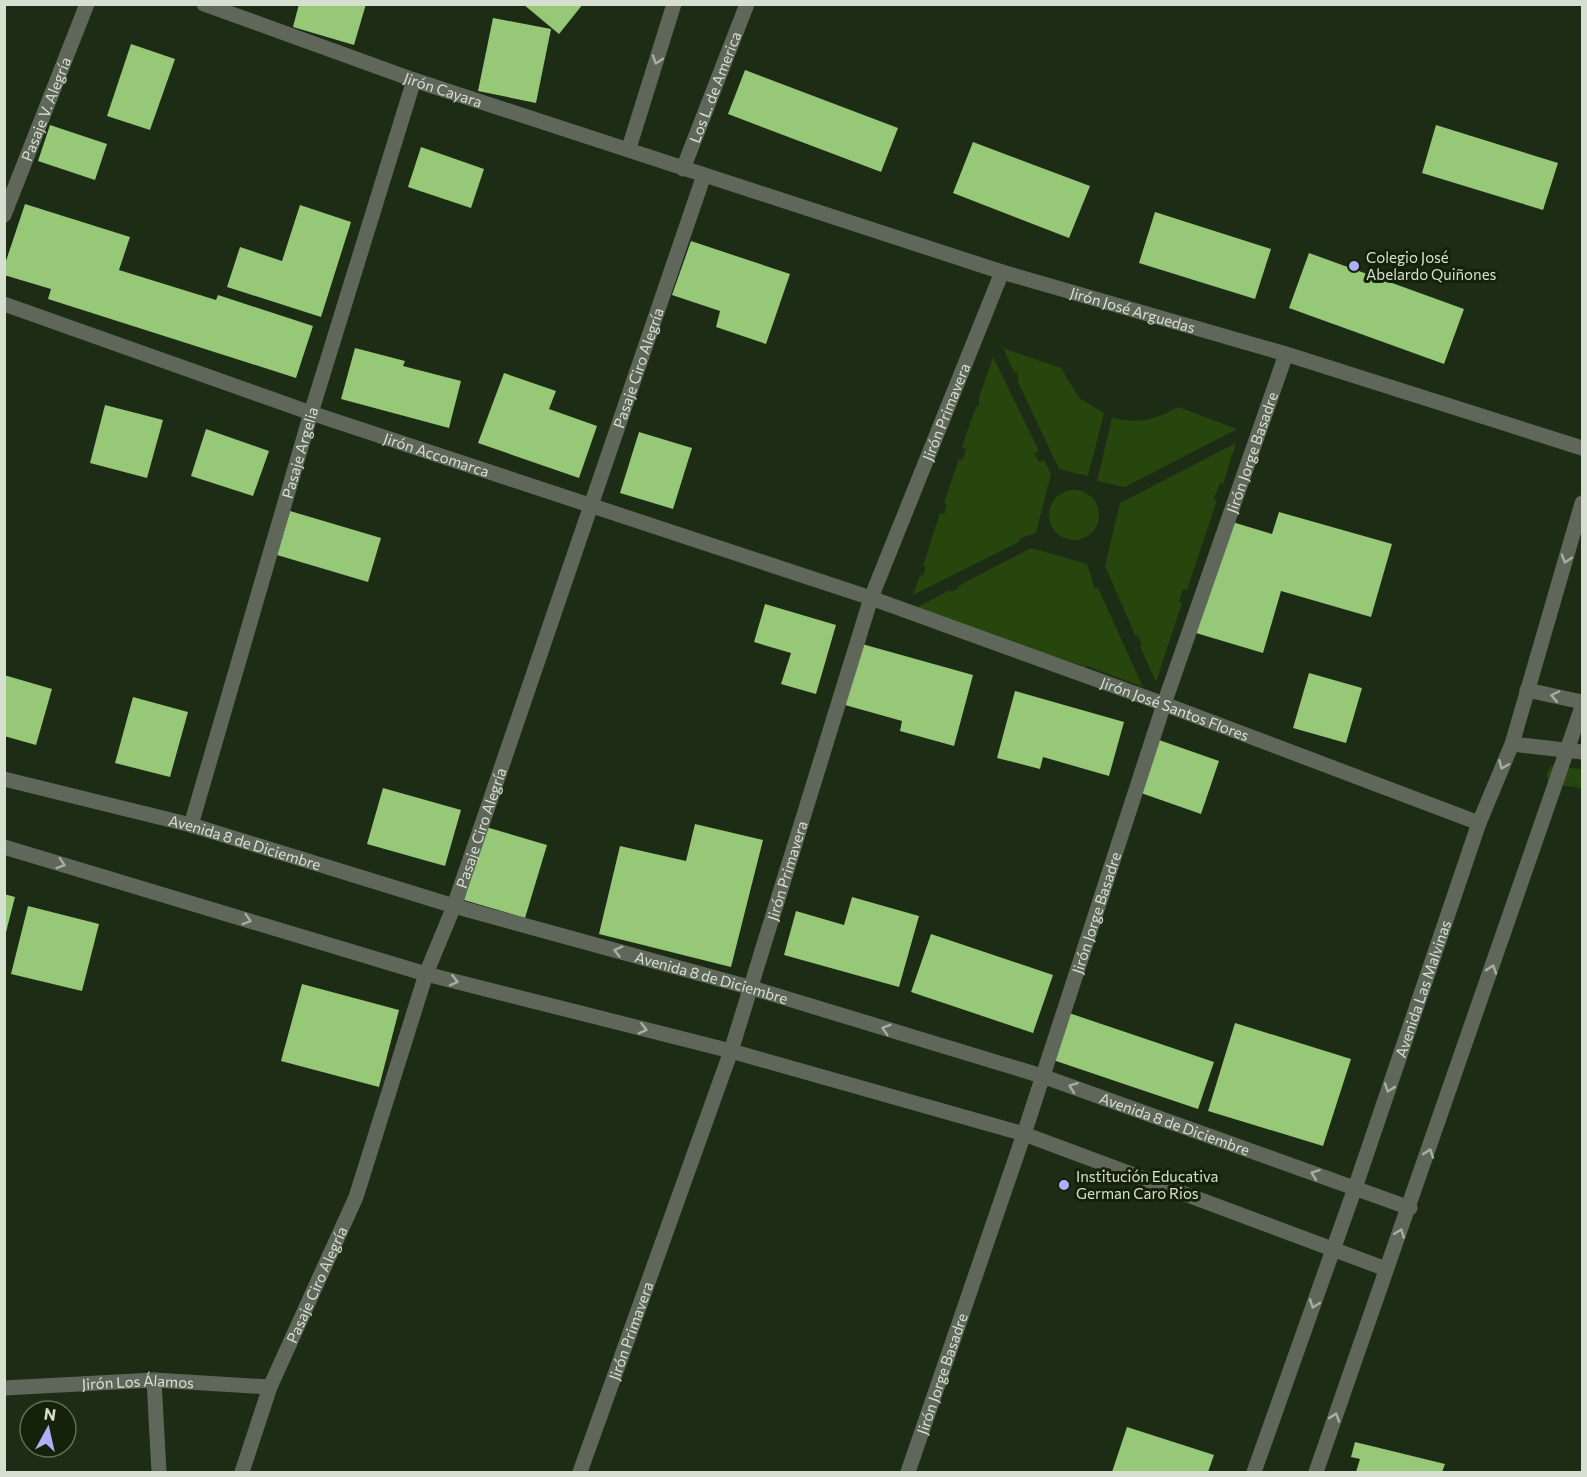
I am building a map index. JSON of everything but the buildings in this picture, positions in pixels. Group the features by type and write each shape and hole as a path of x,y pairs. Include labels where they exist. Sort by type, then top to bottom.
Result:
{"street":[{"name":"Pasaje V. Alegría","path":"4,215 87,4"},
{"name":"Jirón Cayara","path":"204,4 414,80 629,148 683,169"},
{"path":"629,148 674,4"},
{"name":"Los L. de America","path":"683,169 747,4"},
{"name":"Pasaje Argelia","path":"191,825 311,413 414,80"},
{"name":"Jirón José Arguedas","path":"683,169 1002,272 1286,354 1582,448"},
{"name":"Pasaje Ciro Alegría","path":"242,1473 270,1387 356,1197 426,974 454,906 704,175"},
{"name":"Jirón Primavera","path":"580,1473 752,988 871,598 1002,272"},
{"name":"Jirón Accomarca","path":"4,304 311,413 871,598"},
{"name":"Jirón Jorge Basadre","path":"908,1473 1024,1134 1164,704 1286,354"},
{"name":"Avenida Las Malvinas","path":"1254,1473 1355,1188 1479,823 1512,744 1582,502"},
{"name":"Jirón José Santos Flores","path":"871,598 1164,704 1479,823"},
{"path":"1527,690 1582,702"},
{"path":"1316,1473 1386,1269 1575,751 1582,707"},
{"path":"1512,744 1575,751"},
{"name":"Avenida 8 de Diciembre","path":"4,779 191,825 454,906 752,988 1042,1076 1410,1208"},
{"path":"4,847 426,974 731,1051 1024,1134 1386,1269"},
{"path":"154,1380 159,1473"},
{"name":"Jirón Los Álamos","path":"4,1388 154,1380 270,1387"}],"green space":[{"path":"1003,348 1061,368 1079,398 1104,413 1088,476 1059,469 1017,380 1019,378 1016,371 1014,372"},
{"path":"993,357 1039,451 1034,454 1039,462 1044,460 1051,474 1036,533 1021,538 1017,543 913,595 920,575 923,576 926,567 923,566 940,513 944,514 947,504 944,503 959,459 963,460 966,449 962,447 976,406 979,407 979,398"},
{"path":"1178,407 1237,429 1125,487 1097,481 1112,418 1130,421 1146,420"},
{"path":"1236,443 1223,484 1220,483 1214,499 1217,500 1187,590 1183,589 1179,602 1182,603 1156,682 1140,646 1142,645 1138,636 1136,637 1105,566 1120,503"},
{"path":"1074,490 1083,492 1094,501 1099,515 1097,524 1088,535 1074,540 1065,538 1054,529 1049,515 1051,506 1060,495"},
{"path":"1031,548 1087,564 1095,589 1098,588 1143,687 1087,666 912,610 950,590 951,592 959,588 958,586"},
{"path":"1551,766 1582,769 1582,788 1549,784 1546,775"}],"place":[{"name":"Colegio José Abelardo Quiñones","path":"1354,266"},
{"name":"Institución Educativa German Caro Rios","path":"1064,1185"}]}
